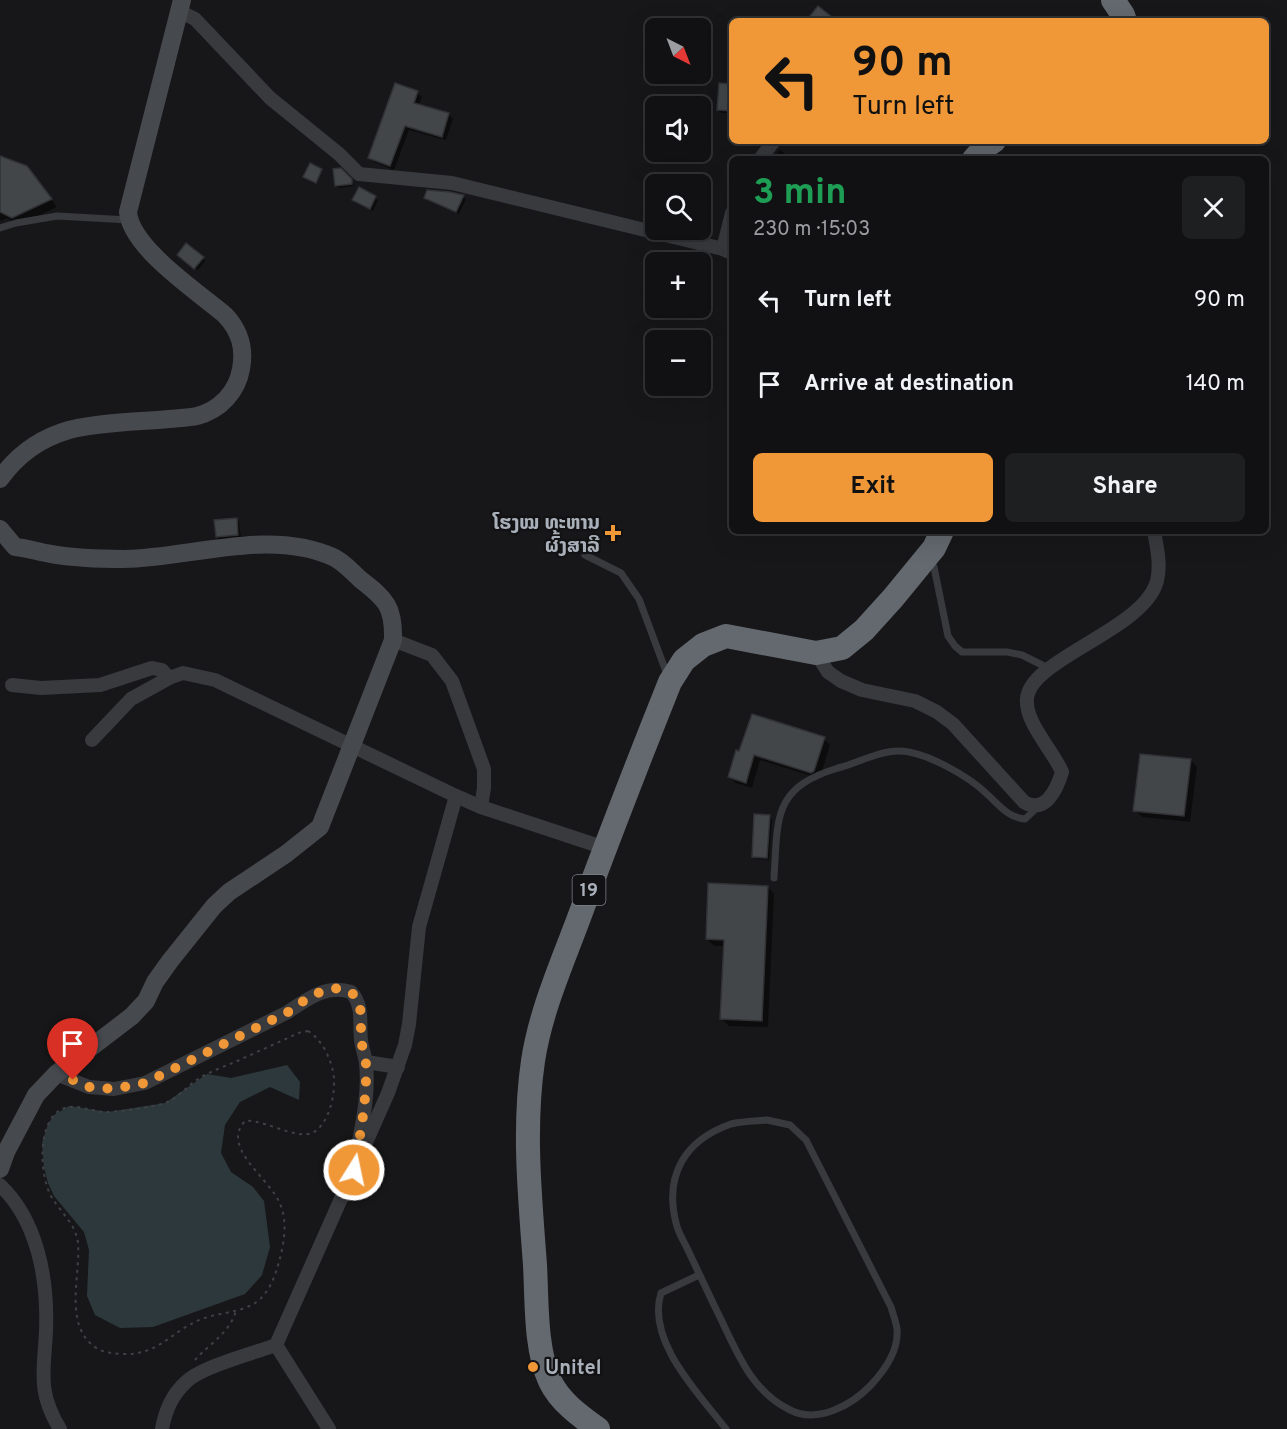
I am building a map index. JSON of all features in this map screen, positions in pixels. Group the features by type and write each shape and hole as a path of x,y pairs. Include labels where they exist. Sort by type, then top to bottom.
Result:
{"highway":[{"path":"1113,0 1124,18"},
{"path":"977,156 991,144"},
{"name":"19","path":"598,1429 576,1413 560,1396 550,1381 541,1348 531,1215 528,1118 533,1059 548,1000 605,848 669,682 684,660 703,645 726,636 816,653 831,651 851,642 877,617 934,548 941,534"}],"street":[{"path":"0,479 18,458 46,439 87,427 197,416 220,405 230,396 237,383 243,352 242,342 233,323 153,255 135,233 129,220 131,201 180,6 270,98 339,154 359,174 452,183 728,251"},
{"path":"762,156 772,144"},
{"path":"0,529 7,548 28,548 50,554 126,559 247,546 288,545 311,550 333,557 378,592 392,613 393,623 393,640 320,827 294,848 229,892 214,906 155,981 146,1001 132,1016 56,1074 36,1095 6,1152 0,1169"},
{"path":"816,653 828,672 841,681 862,690 915,701 937,712 953,724 1024,802 1031,806 1040,805 1050,798 1058,787 1062,772 1057,759 1029,716 1026,697 1034,681 1073,652 1127,619 1146,602 1156,583 1159,560 1155,534"},
{"path":"393,640 432,655 452,681 484,769 481,807"},
{"path":"12,685 41,688 100,685 152,668 162,670 169,678"},
{"path":"92,740 131,699 183,673 215,680 481,807 605,848"},
{"path":"162,1429 172,1398 186,1381 204,1371 276,1345 398,1067 409,1024 419,927 456,796"},
{"path":"56,1074 89,1087 106,1089 145,1083 288,1012 324,991 336,989 351,992 359,1005 361,1014 361,1038 366,1062 366,1105 354,1170"},
{"path":"366,1062 398,1067"},
{"path":"0,1185 21,1209 35,1242 44,1280 46,1328 42,1380 47,1405 60,1429"},
{"path":"276,1345 329,1429"}],"lane":[{"path":"0,228 57,216 129,220"},
{"path":"585,555 621,573 639,599 669,682"},
{"path":"925,559 934,567 948,636 955,646 962,652 1007,652 1022,655 1050,669"},
{"path":"774,878 778,822 783,806 792,792 815,775 881,753 900,751 921,755 951,770 984,791 1011,816 1025,819 1040,805"},
{"path":"767,1120 790,1125 806,1140 819,1162 891,1307 897,1329 894,1352 882,1374 865,1391 841,1408 813,1415 792,1411 768,1397 749,1376 699,1275 676,1225 671,1196 676,1172 686,1154 705,1136 734,1123 767,1120"},
{"path":"699,1275 661,1293 658,1308 659,1319 664,1339 680,1370 726,1429"}],"path":[{"path":"308,1031 316,1036 330,1062 334,1078 327,1116 319,1128 311,1134 300,1134 255,1119 244,1121 238,1128 236,1138 240,1149 281,1205 284,1224 283,1246 276,1275 268,1290 257,1301 236,1310 192,1322 166,1342 151,1350 131,1354 109,1353 98,1349 80,1328 74,1292 78,1242 73,1227 50,1194 44,1168 42,1143 48,1124 60,1110 69,1106 108,1112 165,1103 207,1074 301,1032 308,1031"},
{"path":"191,1364 227,1329 234,1320 236,1310"}],"shaded area":[{"path":"287,1065 300,1082 299,1100 270,1087 240,1102 225,1125 221,1153 231,1172 253,1187 264,1201 270,1247 262,1275 245,1294 153,1327 120,1328 95,1315 87,1296 89,1250 84,1232 54,1196 44,1168 42,1143 48,1124 54,1115 69,1106 108,1112 165,1103 207,1074 231,1078"}],"building":[{"path":"818,6 833,18 808,18"},
{"path":"395,83 418,91 414,103 449,113 442,137 405,126 390,166 368,158"},
{"path":"719,83 729,84 729,111 717,110"},
{"path":"0,156 27,166 52,199 12,218 0,212"},
{"path":"310,163 322,169 316,183 303,177"},
{"path":"341,168 352,179 352,184 335,186 333,169"},
{"path":"359,187 376,196 370,209 352,200"},
{"path":"427,190 464,195 456,212 424,198"},
{"path":"186,243 204,257 194,269 177,255"},
{"path":"237,518 238,535 216,537 214,520"},
{"path":"752,714 825,737 814,771 811,773 754,755 746,783 728,777 736,750 739,751"},
{"path":"1140,754 1191,759 1184,816 1133,811"},
{"path":"754,814 770,815 767,858 752,857"},
{"path":"708,883 768,886 762,1021 720,1019 724,940 706,939"}],"place":[{"name":"ໂຮງໝ ທະຫານ ຜົ້ງສາລີ","path":"613,533"},
{"name":"Unitel","path":"533,1367"}],"route":[{"path":"73,1080 89,1087 114,1089 145,1083 288,1012 305,1000 324,991 343,989 355,996 359,1005 361,1038 366,1062 366,1105 354,1170"}]}
